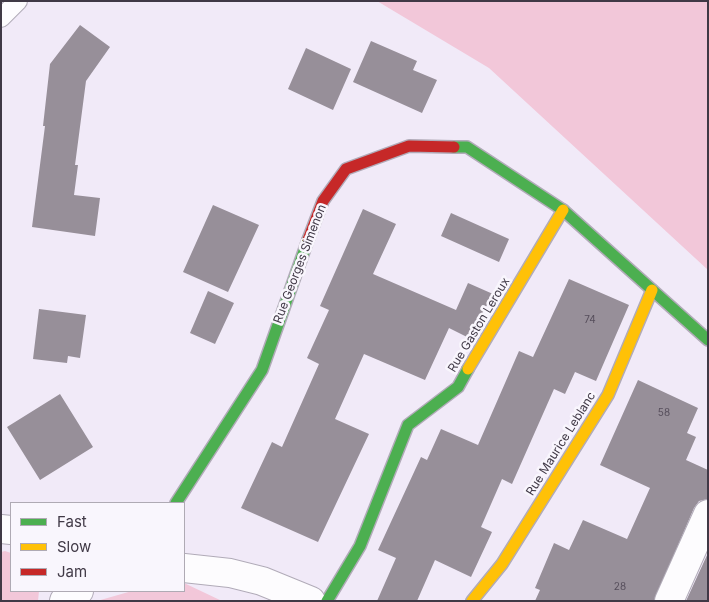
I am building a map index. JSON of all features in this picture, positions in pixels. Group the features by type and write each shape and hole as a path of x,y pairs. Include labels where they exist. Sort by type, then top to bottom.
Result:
{"street":[{"name":"Rue Georges Simenon","path":"177,502 262,370 296,271 323,201 346,169 409,146 466,147 563,210 708,340"},
{"name":"Rue Gaston Leroux","path":"327,601 360,546 408,425 458,387 563,210"},
{"name":"Rue Maurice Leblanc","path":"472,601 502,564 608,395 652,290"},
{"path":"669,601 708,514"},
{"path":"185,568 230,573 262,581 311,601"},
{"path":"62,601 77,592"}],"lane":[{"path":"1,18 18,1"}],"shaded area":[{"path":"377,1 708,1 708,270 489,68"},
{"path":"1,552 10,553 10,592 39,592 38,601 1,601"},
{"path":"185,583 222,601 97,601 128,592 185,592"}],"building":[{"path":"80,25 110,47 86,81 75,165 78,165 74,195 100,198 95,236 32,227 45,126 43,126 50,64"},
{"path":"371,41 417,61 413,70 437,80 422,113 353,82"},
{"path":"306,48 351,69 333,110 288,89"},
{"path":"213,205 259,225 228,292 183,272"},
{"path":"363,209 396,224 373,274 456,310 468,283 493,294 469,338 449,328 425,380 364,354 335,419 369,434 318,542 241,508 272,442 282,447 319,364 307,358 329,310 320,306"},
{"path":"451,213 509,239 499,262 441,236"},
{"path":"569,279 629,305 596,381 575,372 565,394 554,389 512,484 502,479 481,527 492,532 471,577 435,560 417,601 377,601 396,558 378,550 421,457 427,460 441,429 478,445 519,351 533,357"},
{"path":"208,291 234,303 215,344 190,333"},
{"path":"39,309 86,315 80,358 68,356 67,363 33,359"},
{"path":"638,380 698,408 687,433 696,437 686,460 708,470 708,499 699,501 694,508 654,601 535,601 540,590 535,588 554,543 569,550 583,520 627,539 650,488 600,465"},
{"path":"60,394 93,447 40,480 7,427"},
{"path":"708,553 708,601 686,601"}],"traffic: fast":[{"path":"454,147 467,147 563,210 708,340"},
{"path":"177,502 262,370 308,240"},
{"path":"327,601 360,546 408,425 458,387 468,369"}],"traffic: slow":[{"path":"468,369 563,210"},
{"path":"472,601 502,564 608,395 652,290"}],"traffic: jam":[{"path":"308,240 323,201 346,169 409,146 454,147"}]}
